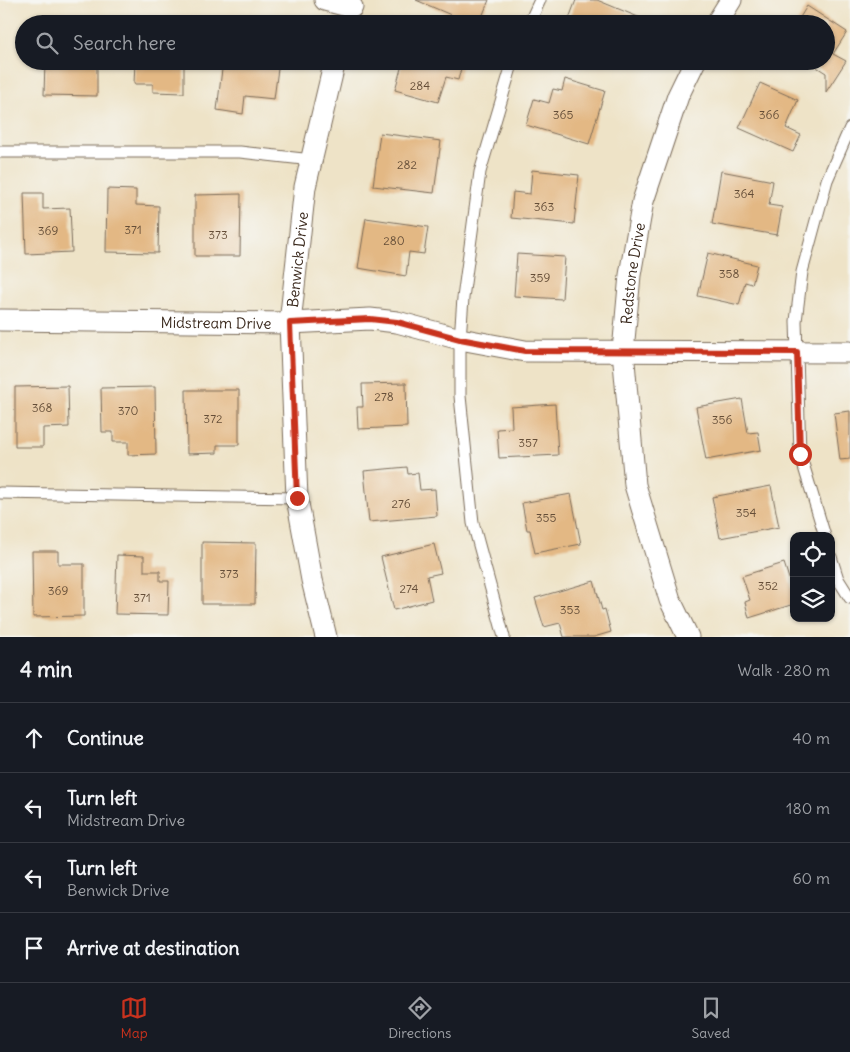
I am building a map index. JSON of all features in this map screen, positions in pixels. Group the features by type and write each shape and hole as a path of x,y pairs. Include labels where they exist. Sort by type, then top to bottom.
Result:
{"street":[{"path":"325,0 351,10"},
{"path":"722,15 731,0"},
{"name":"Benwick Drive","path":"326,637 312,580 297,498 290,323 306,188 333,70"},
{"name":"Redstone Drive","path":"688,637 670,600 634,485 624,350 630,275 643,200 678,96 691,70"},
{"name":"Midstream Drive","path":"0,320 290,323 370,319 388,321 460,339 525,351 850,352"}],"lane":[{"path":"533,15 540,0"},
{"path":"504,637 473,523 460,396 460,339 463,298 480,172 510,70"},
{"path":"824,532 800,454 796,321 802,272 827,180 850,128"},
{"path":"0,152 240,152 312,160"},
{"path":"0,493 297,498"},
{"path":"835,570 838,579 850,598"}],"building":[{"path":"416,0 489,0 483,15 451,15"},
{"path":"576,0 597,0 633,15 570,15"},
{"path":"807,6 821,15 802,15"},
{"path":"835,24 847,32 835,51"},
{"path":"835,55 846,61 826,92 826,73 821,70 835,70"},
{"path":"45,70 97,70 97,96 44,95"},
{"path":"135,70 184,70 184,93 153,92 153,84 134,84"},
{"path":"222,70 278,70 274,99 245,96 243,114 217,110"},
{"path":"401,70 461,70 458,80 446,77 438,102 395,90"},
{"path":"565,79 605,91 589,144 526,125 534,99 549,103 553,89 562,91"},
{"path":"760,83 798,100 786,128 801,135 793,152 739,128"},
{"path":"380,133 441,141 434,193 373,186"},
{"path":"532,170 579,175 574,224 511,218 513,192 530,194"},
{"path":"721,171 773,181 769,205 782,207 777,235 712,224"},
{"path":"107,189 136,190 136,205 159,206 158,253 106,252"},
{"path":"24,193 43,193 43,209 70,208 72,252 26,254"},
{"path":"241,194 240,256 195,256 195,195"},
{"path":"366,218 428,227 424,254 409,252 406,276 358,268"},
{"path":"708,253 757,265 752,284 745,282 739,305 698,296"},
{"path":"517,254 565,257 562,299 514,296"},
{"path":"406,383 407,427 358,429 357,407 363,407 362,384"},
{"path":"68,386 69,427 43,428 43,447 15,447 15,387"},
{"path":"155,387 156,454 128,455 128,442 113,442 113,432 102,432 101,388"},
{"path":"186,390 239,390 239,445 217,445 217,453 187,454"},
{"path":"742,399 748,433 758,432 761,450 706,460 696,407"},
{"path":"555,404 558,455 499,458 497,429 512,428 511,407"},
{"path":"850,411 850,459 840,460 834,413"},
{"path":"407,467 408,474 418,473 420,490 435,489 437,516 369,522 364,471"},
{"path":"771,486 779,527 720,538 712,497"},
{"path":"571,494 581,544 535,553 530,530 527,530 522,503"},
{"path":"202,542 256,543 255,604 202,604"},
{"path":"434,544 441,573 427,576 432,600 394,610 381,557"},
{"path":"32,551 58,551 58,564 84,564 84,616 33,617"},
{"path":"117,555 144,556 144,571 160,571 160,581 169,581 168,615 115,614"},
{"path":"784,563 790,582 790,605 749,618 745,602 750,600 742,576"},
{"path":"594,581 602,610 605,609 611,632 594,637 564,637 560,623 544,627 535,598"}],"route":[{"path":"297,498 290,323 370,319 397,322 460,339 525,351 797,352 800,454"}]}
